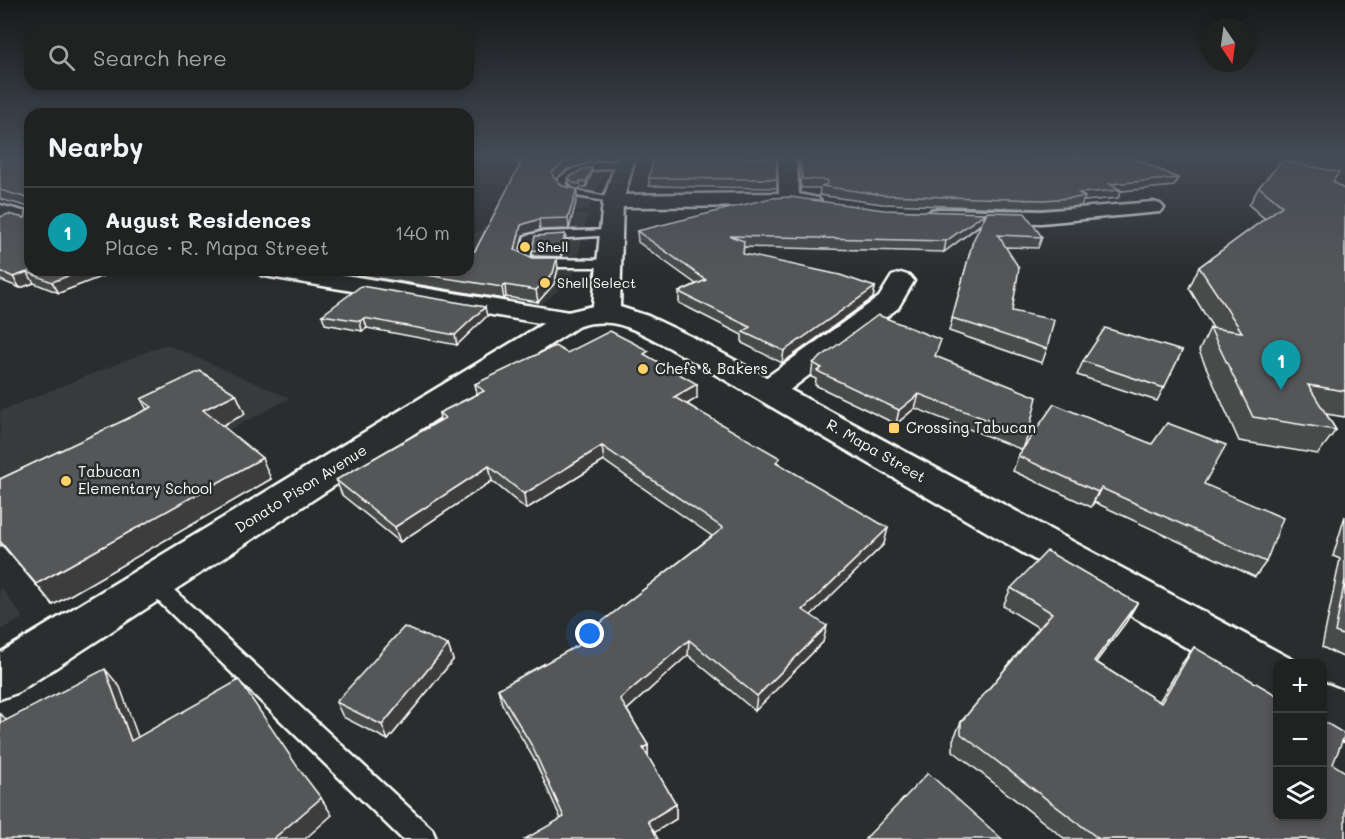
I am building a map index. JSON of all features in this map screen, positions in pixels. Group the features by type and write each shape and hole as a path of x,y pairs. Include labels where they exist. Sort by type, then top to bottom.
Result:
{"main road":[{"path":"606,311 614,197"},
{"path":"613,201 789,199 836,206"},
{"path":"4,212 24,207"},
{"path":"914,213 1041,217 1153,208"},
{"path":"4,212 24,218"},
{"path":"306,276 569,320"},
{"path":"768,391 889,302 901,281"},
{"name":"Donato Pison Avenue","path":"0,678 569,320 588,313 606,311"},
{"name":"R. Mapa Street","path":"606,311 618,313 680,342 1273,673"},
{"path":"1327,707 1345,718"}],"lane":[{"path":"594,197 613,201"},
{"path":"610,264 533,263 524,259 529,238 541,235 611,233"},
{"path":"153,583 422,839"}],"shaded area":[{"path":"548,197 594,197 588,211 560,211"},
{"path":"588,214 572,280 539,306 411,285 422,276 474,276 474,234 487,224"},
{"name":"Tabucan Elementary School","path":"166,344 290,398 0,551 0,411"},
{"path":"0,586 23,618 0,630"}],"building":[{"path":"503,197 574,197 568,218 539,219 521,225 515,250 532,258 557,258 553,273 536,290 433,276 474,276 475,251"},
{"path":"791,197 884,210 985,213 946,241 730,236 744,241 743,254 840,275 875,287 784,351 743,332 750,327 679,292 706,280 637,231 771,198"},
{"path":"953,197 1083,197 1044,200"},
{"path":"1271,197 1345,197 1345,391 1308,385 1336,430 1253,417 1210,328 1242,332 1199,267 1282,206"},
{"path":"987,212 1025,213 1042,237 998,235 1019,268 1012,311 1054,320 1047,349 952,318 973,241"},
{"path":"8,214 24,218 24,273 13,277 0,271 0,217"},
{"path":"565,234 561,251 532,250 535,236"},
{"path":"37,276 68,276 52,282"},
{"path":"361,286 485,307 455,335 364,318 360,321 322,315"},
{"path":"878,315 941,340 935,356 1037,397 1028,435 919,394 899,410 817,371 822,368 813,363"},
{"path":"1105,328 1182,351 1164,388 1083,361"},
{"path":"610,331 649,351 644,354 697,384 674,397 780,458 776,462 888,528 803,610 827,626 757,696 689,640 620,699 648,745 643,748 676,804 648,821 658,839 525,839 564,817 532,746 498,689 590,639 585,635 723,528 602,446 524,494 489,466 395,527 336,480 445,418 439,413 484,391 475,384 555,346 567,353"},
{"path":"200,371 236,394 203,410 262,458 36,584 0,541 0,479 152,407 141,399"},
{"path":"1054,404 1152,444 1167,423 1226,445 1204,484 1283,518 1266,562 1101,488 1098,492 1018,456"},
{"path":"1047,551 1137,603 1094,661 1161,703 1194,647 1273,693 1273,821 1327,821 1327,723 1345,734 1333,764 1345,772 1345,839 1099,839 961,734 961,722 1052,613 1011,588"},
{"path":"1345,580 1345,636 1335,632"},
{"path":"404,627 448,645 382,725 336,702"},
{"path":"105,669 131,741 239,680 321,798 273,839 0,839 0,720 1,723"},
{"path":"928,773 1002,839 865,839"}],"place":[{"name":"Shell","path":"525,247"},
{"name":"Shell Select","path":"545,283"},
{"name":"Chefs & Bakers","path":"643,369"},
{"name":"August Residences","path":"1281,390"},
{"name":"Crossing Tabucan","path":"894,428"},
{"name":"Tabucan Elementary School","path":"66,481"}]}
